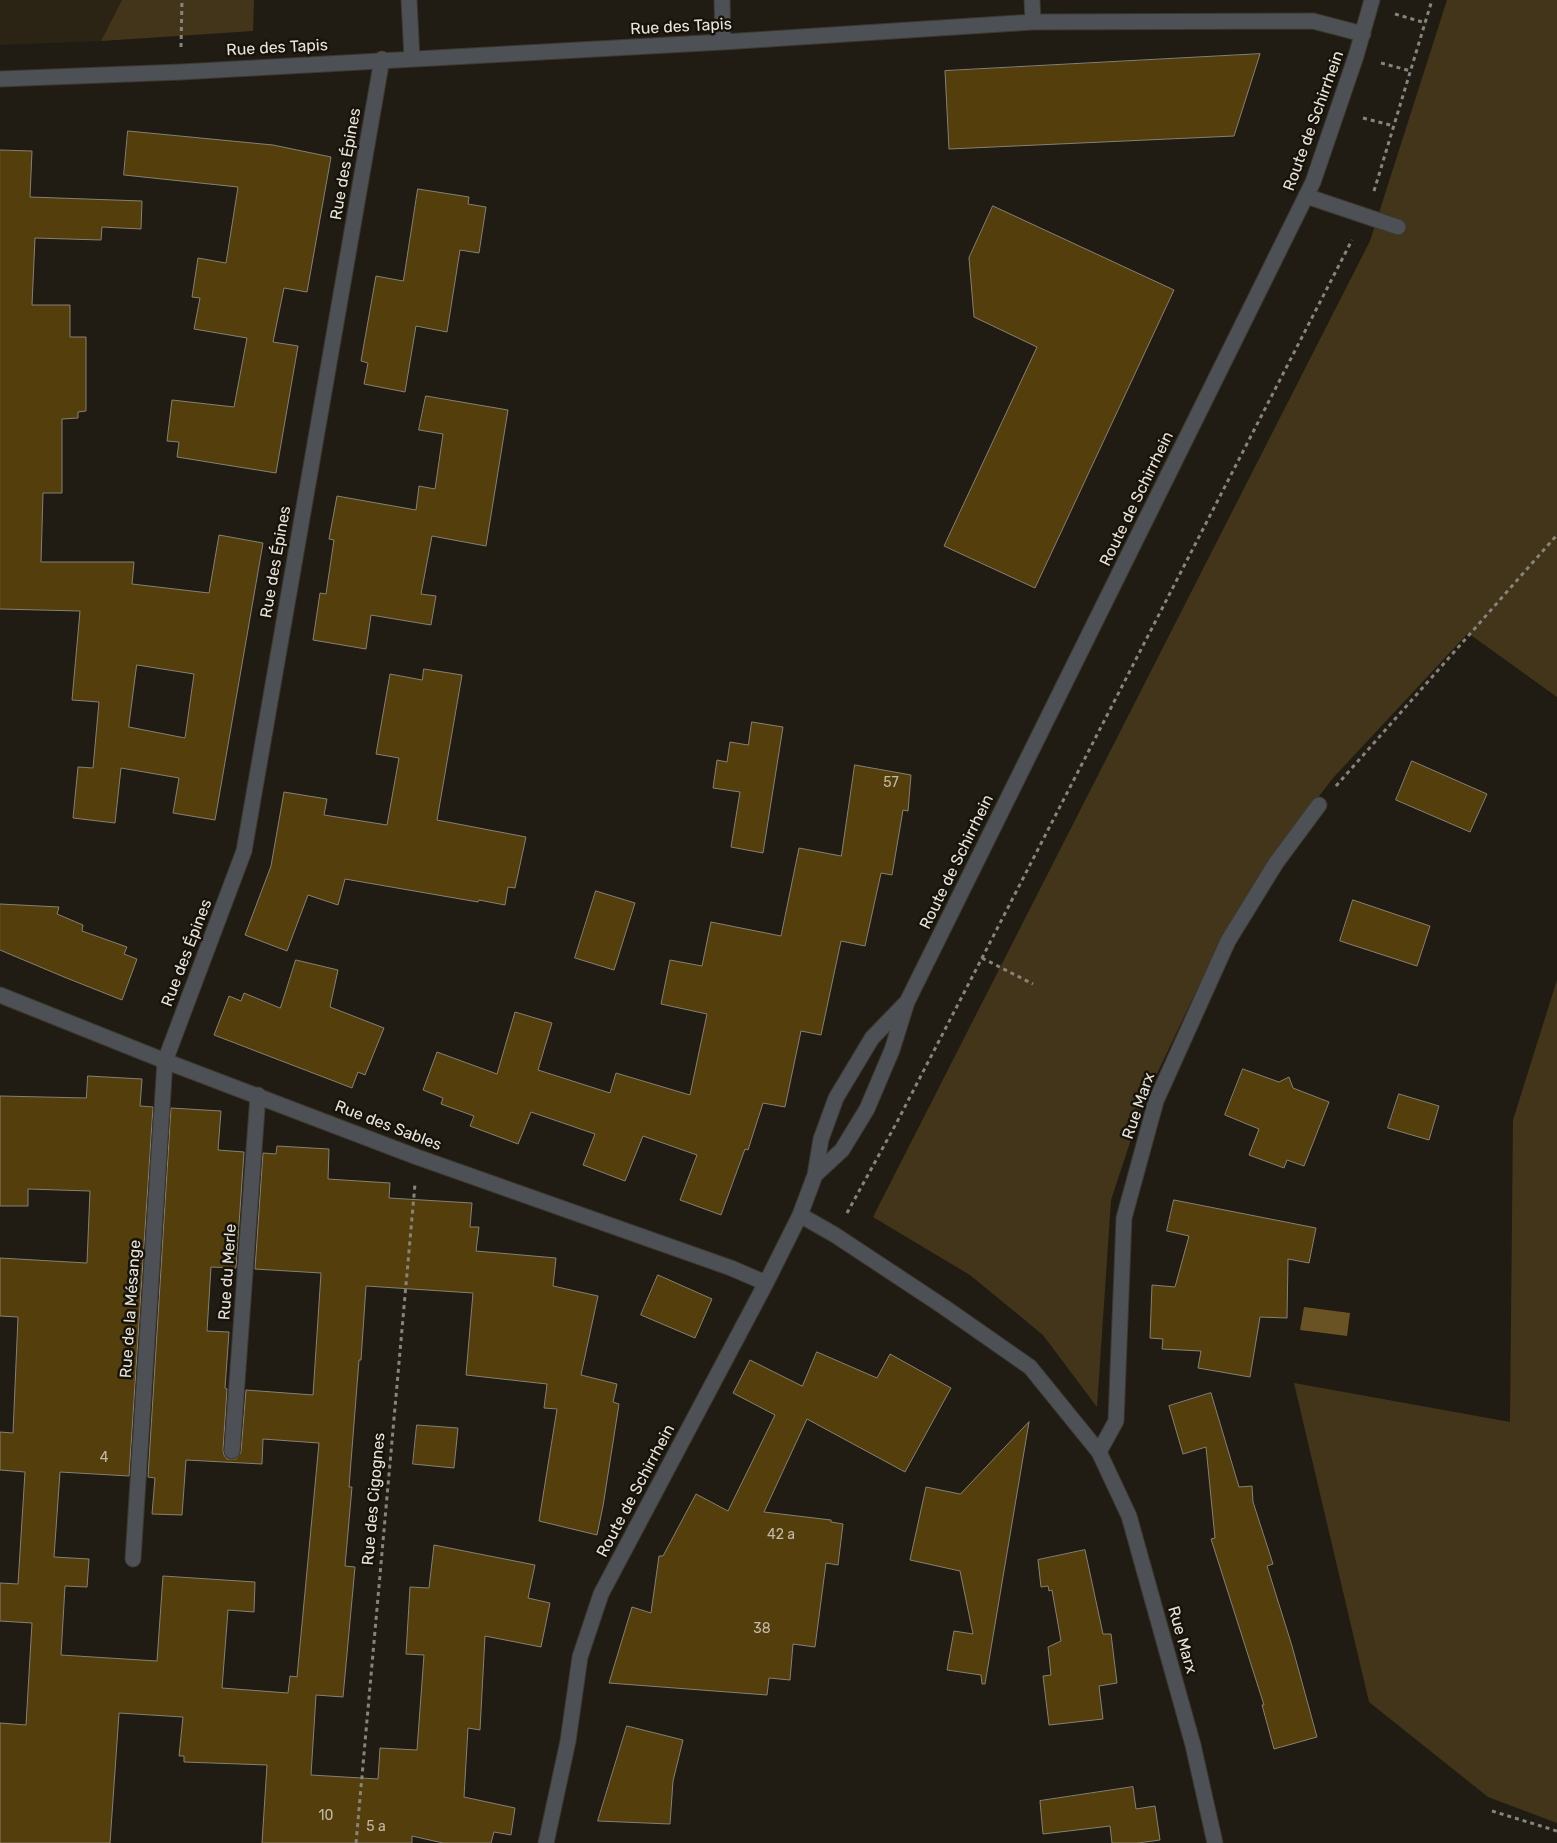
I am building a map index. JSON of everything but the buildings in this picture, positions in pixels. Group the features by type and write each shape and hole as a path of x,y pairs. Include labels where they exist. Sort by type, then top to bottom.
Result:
{"street":[{"path":"408,0 412,58"},
{"path":"722,0 723,42"},
{"path":"1032,0 1032,22"},
{"name":"Route de Schirrhein","path":"815,1175 842,1150 867,1109 892,1050 906,1002 1313,182 1338,111 1372,0"},
{"name":"Rue des Tapis","path":"0,79 180,72 723,42 1032,22 1313,21 1362,34"},
{"name":"Rue des Épines","path":"165,1061 244,851 382,60"},
{"path":"1306,196 1398,227"},
{"name":"Rue Marx","path":"1099,1452 1116,1421 1124,1218 1156,1101 1228,941 1276,863 1319,806"},
{"name":"Rue des Sables","path":"0,995 165,1061 417,1156 731,1268 766,1283"},
{"name":"Route de Schirrhein","path":"546,1843 568,1741 580,1657 601,1594 766,1283 800,1215 815,1175 821,1139 836,1098 872,1038 906,1002"},
{"name":"Rue de la Mésange","path":"132,1559 165,1061"},
{"name":"Rue du Merle","path":"232,1451 258,1095"},
{"name":"Rue Marx","path":"800,1215 944,1307 1030,1367 1099,1452 1129,1516 1193,1745 1215,1843"}],"path":[{"path":"180,72 182,0"},
{"path":"834,1235 897,1122 1371,202 1432,0"},
{"path":"1338,111 1394,126"},
{"path":"1319,806 1557,535"},
{"path":"982,958 1033,984"},
{"name":"Rue des Cigognes","path":"356,1843 417,1156"},
{"path":"1492,1812 1557,1831"}],"shaded area":[{"path":"0,0 122,0 101,41 0,45"},
{"path":"122,0 254,0 253,31 101,41"},
{"path":"1447,0 1557,0 1557,697 1468,633 1333,778 1271,859 1222,937 1143,1103 1111,1200 1097,1407 1043,1335 970,1275 873,1217 1370,241"},
{"path":"1557,980 1557,1823 1488,1797 1369,1702 1294,1383 1510,1422 1513,1120"},
{"path":"1304,1307 1350,1313 1347,1336 1300,1330"}]}
